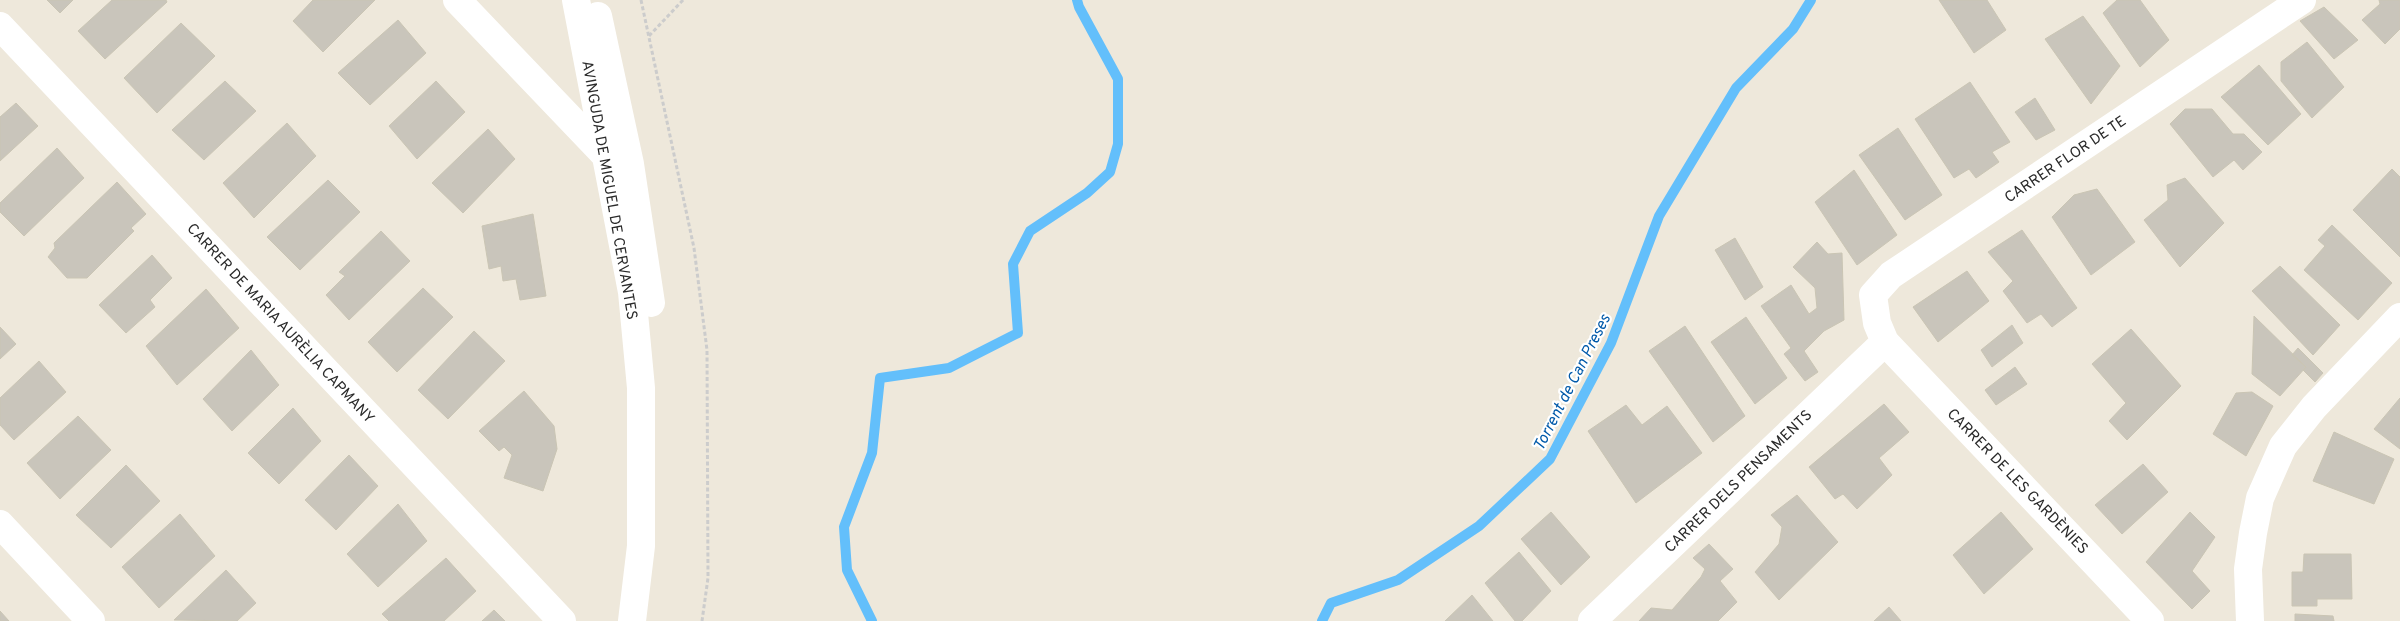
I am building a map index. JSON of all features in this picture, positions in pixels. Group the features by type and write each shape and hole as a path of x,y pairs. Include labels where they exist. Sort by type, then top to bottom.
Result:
{"street":[{"path":"457,0 606,156"},
{"name":"AVINGUDA DE MIGUEL DE CERVANTES","path":"576,0 632,292 640,388 641,546 632,621"},
{"name":"AVINGUDA DE MIGUEL DE CERVANTES","path":"595,0 630,164 653,317 660,428 657,548 652,621"},
{"name":"CARRER FLOR DE TE","path":"1885,342 1877,323 1873,294 1891,276 2302,0"},
{"name":"CARRER DE MARIA AURÈLIA CAPMANY","path":"0,26 562,621"},
{"path":"2250,621 2248,569 2253,534 2260,498 2284,446 2314,407 2400,317"},
{"name":"CARRER DELS PENSAMENTS","path":"1592,621 1885,342"},
{"name":"CARRER DE LES GARDÈNIES","path":"1885,342 2150,621"},
{"path":"0,524 91,621"}],"path":[{"path":"641,0 694,248 707,350 708,578 702,621"},
{"path":"648,36 682,0"}],"building":[{"path":"47,0 73,0 60,13"},
{"path":"112,0 166,0 167,2 105,59 78,31"},
{"path":"313,0 375,0 323,52 293,21"},
{"path":"1939,0 1987,0 2006,30 1974,53"},
{"path":"2117,0 2140,0 2169,40 2140,67 2103,13"},
{"path":"2379,0 2400,0 2400,29 2385,44 2362,20 2380,4"},
{"path":"2324,7 2358,40 2334,59 2300,21"},
{"path":"2083,16 2120,66 2091,104 2045,39"},
{"path":"398,20 426,53 370,105 338,73"},
{"path":"181,23 215,56 157,113 124,78"},
{"path":"2307,42 2344,87 2312,118 2281,81 2281,62"},
{"path":"2259,65 2301,114 2268,145 2221,97"},
{"path":"225,81 256,111 204,160 172,130"},
{"path":"436,81 465,112 417,159 389,126"},
{"path":"1970,82 2010,142 1992,152 1999,162 1976,178 1969,169 1954,178 1915,119"},
{"path":"2035,98 2055,130 2036,140 2015,112"},
{"path":"16,103 38,126 0,161 0,117"},
{"path":"2185,109 2212,109 2233,134 2244,134 2262,152 2243,170 2234,160 2213,177 2170,124"},
{"path":"287,123 316,156 254,218 223,183"},
{"path":"1898,128 1942,195 1905,220 1859,155"},
{"path":"488,129 515,159 463,213 432,183"},
{"path":"57,148 84,178 24,236 0,212 0,203"},
{"path":"2392,169 2400,177 2400,257 2353,210"},
{"path":"1854,170 1897,235 1857,265 1815,202"},
{"path":"2185,178 2224,223 2180,267 2144,220 2168,200 2167,185"},
{"path":"328,180 360,212 300,270 267,237"},
{"path":"117,182 146,214 131,228 134,231 87,278 67,278 48,257 55,248 54,243"},
{"path":"2097,189 2135,242 2091,275 2052,217 2074,195"},
{"path":"533,214 546,296 520,300 516,279 503,281 501,266 489,269 482,226"},
{"path":"2332,225 2392,283 2358,320 2304,270 2325,246 2318,240"},
{"path":"2022,230 2077,308 2052,327 2041,314 2027,323 2003,291 2013,281 1988,252"},
{"path":"381,231 410,261 349,320 326,295 345,276 339,272"},
{"path":"1735,238 1763,287 1745,300 1715,250"},
{"path":"1817,242 1828,254 1842,253 1844,320 1824,331 1804,351 1818,372 1805,381 1784,354 1791,348 1761,306 1791,285 1809,314 1817,308 1815,288 1793,267"},
{"path":"152,255 172,278 150,300 155,307 126,333 99,305"},
{"path":"2280,266 2340,325 2313,355 2252,291"},
{"path":"1967,271 1989,301 1938,342 1913,307"},
{"path":"423,288 453,317 397,372 368,342"},
{"path":"206,289 239,328 177,385 146,346"},
{"path":"2254,316 2306,367 2280,396 2252,374"},
{"path":"1746,317 1787,378 1755,404 1711,342"},
{"path":"2012,325 2023,343 1992,367 1981,350"},
{"path":"1685,326 1745,416 1713,442 1649,351"},
{"path":"0,327 16,344 0,359"},
{"path":"2131,329 2181,386 2127,440 2109,421 2126,403 2092,364"},
{"path":"474,331 505,361 448,419 418,390"},
{"path":"2298,348 2323,373 2315,382 2303,370 2306,367 2292,355"},
{"path":"251,350 279,385 232,431 203,399"},
{"path":"39,361 66,392 14,440 0,425 0,398"},
{"path":"2015,367 2027,384 1996,405 1985,390"},
{"path":"524,391 554,426 557,449 543,491 504,478 512,455 504,447 499,451 479,431"},
{"path":"2252,392 2273,406 2246,456 2213,434 2236,393"},
{"path":"2400,398 2400,449 2374,429"},
{"path":"1884,404 1909,432 1879,458 1892,475 1857,509 1843,494 1835,499 1809,467"},
{"path":"1626,405 1642,425 1667,406 1702,453 1636,503 1588,431"},
{"path":"293,408 321,441 279,484 248,453"},
{"path":"78,416 111,450 60,499 27,463"},
{"path":"2334,432 2394,459 2374,504 2313,481"},
{"path":"349,455 378,486 336,530 305,500"},
{"path":"2143,464 2168,492 2122,534 2095,505"},
{"path":"126,465 160,501 111,548 76,515"},
{"path":"1797,495 1838,542 1779,600 1755,572 1779,544 1782,527 1771,515"},
{"path":"398,504 427,541 378,587 347,554"},
{"path":"1551,512 1590,557 1561,585 1521,539"},
{"path":"2001,512 2033,549 1984,594 1953,555"},
{"path":"2190,512 2215,537 2192,571 2210,591 2192,609 2146,562"},
{"path":"180,514 215,556 159,608 122,567"},
{"path":"1709,544 1733,569 1720,581 1737,602 1718,621 1639,621 1651,608 1672,610 1701,577 1705,569 1693,558"},
{"path":"1519,552 1551,591 1522,621 1515,621 1485,583"},
{"path":"2304,554 2351,554 2352,599 2317,599 2317,606 2292,606 2292,572 2303,572"},
{"path":"446,558 476,591 444,621 389,621 382,614"},
{"path":"226,570 256,603 237,621 174,620"},
{"path":"1472,595 1493,621 1445,621"},
{"path":"1889,607 1901,621 1874,621"},
{"path":"494,610 505,621 482,621"},
{"path":"0,611 9,621 0,621"},
{"path":"2295,614 2333,616 2334,621 2295,621"}],"waterway":[{"path":"872,621 847,570 844,527 872,453 880,378 949,368 1018,333 1013,264 1030,231 1087,193 1110,172 1118,144 1118,79 1077,0"},
{"name":"Torrent de Can Preses","path":"1322,621 1331,603 1398,580 1479,526 1550,459 1611,343 1659,216 1736,88 1793,29 1811,0"}]}
